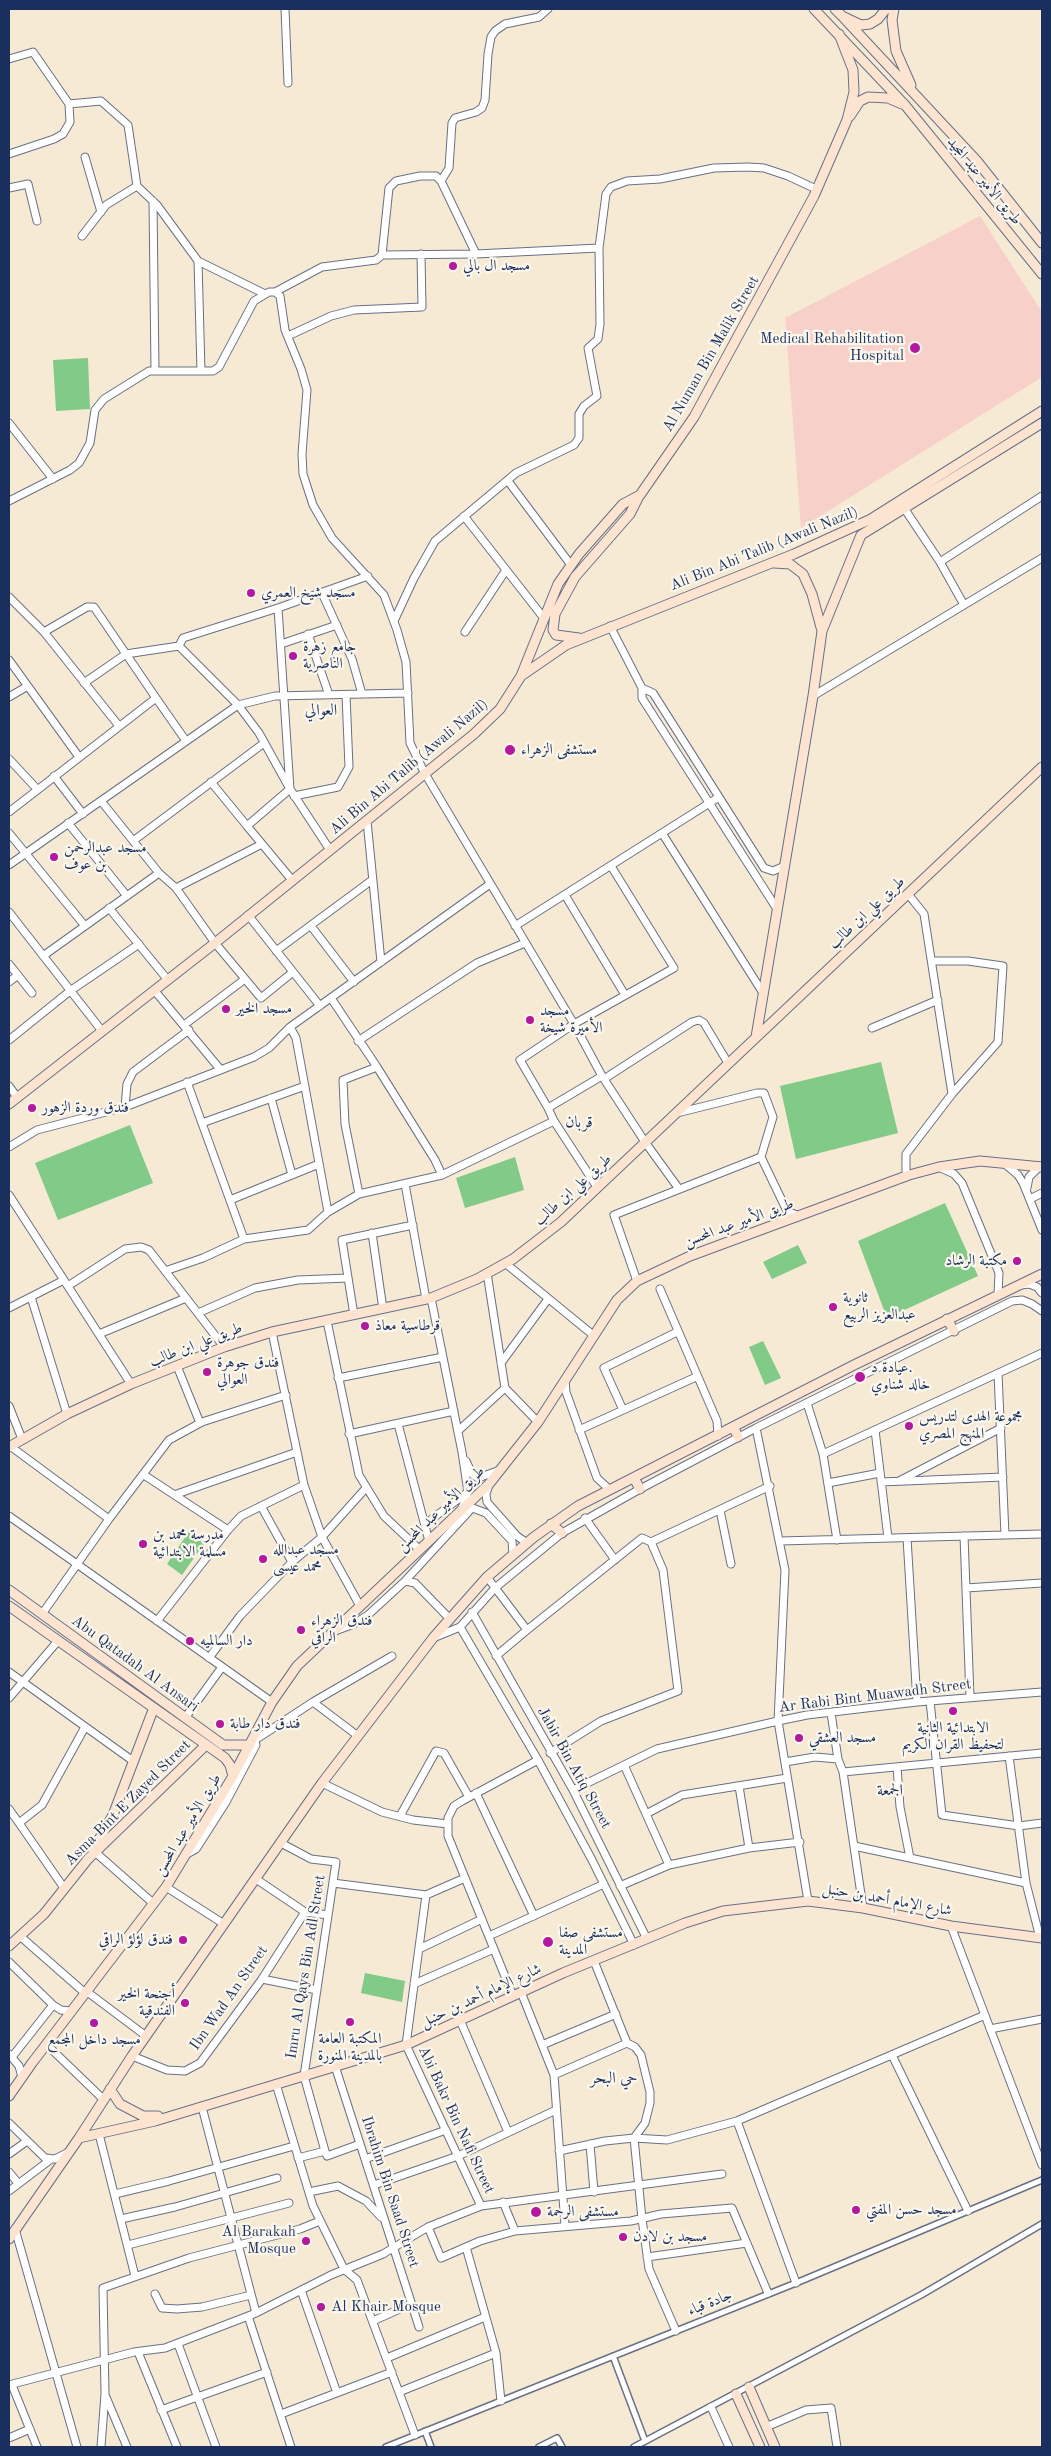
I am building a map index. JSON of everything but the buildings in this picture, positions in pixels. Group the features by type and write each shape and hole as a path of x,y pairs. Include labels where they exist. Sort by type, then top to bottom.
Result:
{"main road":[{"name":"طريق الأمير عبد المجيد","path":"814,9 840,34 905,105 1042,274"},
{"name":"طريق الأمير عبد المجيد","path":"835,9 977,161 1042,243"},
{"path":"842,16 861,25 870,24 878,19 886,9"},
{"name":"طريق الأمير عبد المجيد","path":"894,9 892,20 896,51 915,94"},
{"name":"Al Numan Bin Malik Street","path":"521,676 543,617 558,584 571,565 623,504 640,494 694,416 754,310 816,190 847,120 854,92 853,70 840,34"},
{"path":"847,120 860,101 868,98 888,98 905,105"},
{"name":"Ali Bin Abi Talib (Awali Nazil)","path":"9,1104 215,943 367,821 424,772 474,734 500,710 521,676 566,645 772,563 830,539 871,519 968,459 1040,411"},
{"path":"756,1037 813,696 822,631 861,535 1042,423"},
{"path":"581,638 556,635 553,630 555,614 575,577 630,514 640,494"},
{"path":"772,563 790,564 803,574 812,594 822,631"},
{"name":"طريق علي ابن طالب","path":"9,1447 67,1414 131,1384 224,1346 272,1332 428,1299 487,1274 505,1263 562,1222 1042,767"},
{"name":"طريق الأمير عبد المحسن","path":"9,2096 46,2044 166,1887 253,1744 272,1702 297,1666 489,1484 538,1422 617,1300 637,1281 690,1256 906,1176 939,1166 980,1161 1041,1166"},
{"path":"9,2239 132,2056 322,1783 433,1638 487,1577 551,1524 608,1489 734,1428 947,1319 1042,1274"},
{"path":"947,1319 954,1331"},
{"path":"734,1428 738,1438"},
{"path":"634,1478 640,1489"},
{"path":"551,1524 562,1533"},
{"name":"Abu Qatadah Al Ansari","path":"9,1590 222,1745 253,1744"},
{"name":"Abu Qatadah Al Ansari","path":"9,1606 153,1710 225,1758 230,1765 233,1776"},
{"path":"92,1855 113,1815 153,1710"},
{"name":"Asma Bint E Zayed Street","path":"9,1946 44,1914 92,1855 206,1745"},
{"name":"شارع الإمام أحمد بن حنبل","path":"78,2138 202,2107 406,2045 517,1994 686,1922 723,1911 808,1901 863,1908 952,1926 1041,1938"},
{"path":"110,2089 120,2104 143,2116 170,2116"},
{"path":"749,2387 775,2447"},
{"path":"736,2394 760,2447"}],"street":[{"path":"285,9 288,83"},
{"path":"441,181 449,168 452,123 455,118 476,112 486,100 488,54 491,37 495,31 505,24 539,16 548,9"},
{"path":"9,59 33,52 68,104 70,122 63,134 54,140 9,154"},
{"path":"68,104 101,101 128,125 137,186 153,201 198,260 265,294"},
{"path":"85,157 100,212"},
{"path":"394,621 428,552 435,542 516,473 574,444 579,438 579,414 584,406 597,396 588,348 598,339 600,324 599,248 606,194 611,187 627,181 667,178 714,168 748,167 764,168 788,176 816,190"},
{"path":"382,255 389,188 396,181 420,176 436,176 441,181 476,254"},
{"path":"9,188 28,184 37,221"},
{"path":"82,236 106,205 137,186"},
{"path":"153,201 155,371"},
{"path":"9,501 53,479 79,463 86,454 93,420 100,403 149,371 213,371 219,368 254,301 322,267 376,260 382,255 476,254 599,248"},
{"path":"288,336 331,316 354,310 422,307 421,254"},
{"path":"198,260 201,371"},
{"path":"275,292 280,296 288,336 307,390 302,454 303,474 313,506 332,538 384,595 406,662 410,744 424,772 574,1024 603,1078 679,1190"},
{"path":"9,423 53,479"},
{"path":"508,481 571,565"},
{"path":"940,562 1042,496"},
{"path":"904,508 940,562 964,605"},
{"path":"464,516 543,617"},
{"path":"813,696 1042,558"},
{"path":"465,632 506,570"},
{"path":"179,646 182,638 278,608 368,576"},
{"path":"322,593 352,659 362,694"},
{"path":"9,597 44,632 119,726"},
{"path":"44,632 87,607 94,607 186,741"},
{"path":"278,608 292,792"},
{"path":"281,644 337,625"},
{"path":"610,626 642,688 642,698 777,909"},
{"path":"308,634 329,695"},
{"path":"84,683 126,654 179,646"},
{"path":"179,646 238,704 330,850"},
{"path":"9,660 26,687 79,757"},
{"path":"9,698 26,687"},
{"path":"642,688 653,693 764,868 773,871 785,866"},
{"path":"9,865 238,704 284,696 408,693"},
{"path":"247,826 292,792 338,787 349,767 346,694"},
{"path":"9,812 156,698"},
{"path":"133,840 264,743"},
{"path":"9,759 37,789"},
{"path":"54,776 83,814"},
{"path":"212,782 292,880"},
{"path":"515,926 719,797"},
{"path":"101,800 159,873 176,888 215,943 261,998 293,972"},
{"path":"367,821 381,962"},
{"path":"68,823 127,896"},
{"path":"9,833 85,926"},
{"path":"662,834 763,993"},
{"path":"176,888 262,844"},
{"path":"597,1187 554,1121 520,1060 574,1024 674,968 611,866"},
{"path":"43,956 159,873"},
{"path":"276,951 372,880"},
{"path":"9,1147 38,1130 125,1107 254,1056 269,1048 290,1027 490,884"},
{"path":"908,894 924,914 952,1094"},
{"path":"565,895 625,995"},
{"path":"109,908 167,980"},
{"path":"9,912 102,1031"},
{"path":"248,915 320,1006"},
{"path":"311,926 354,982"},
{"path":"358,1041 477,963 526,943"},
{"path":"9,1040 70,991 139,944"},
{"path":"906,1176 906,1154 952,1094 998,1042 1003,966 968,961 932,961"},
{"path":"9,964 32,993"},
{"path":"9,982 18,975"},
{"path":"125,1107 127,1084 133,1072 245,979"},
{"path":"154,990 220,1069"},
{"path":"330,998 377,1067 435,1160 442,1175"},
{"path":"872,1028 938,1000"},
{"path":"548,1108 603,1078 692,1022 699,1020 704,1022 728,1064"},
{"path":"290,1027 296,1038 328,1212"},
{"path":"359,1194 345,1124 343,1080 377,1067"},
{"path":"187,1082 244,1239"},
{"path":"9,1086 17,1097"},
{"path":"202,1123 305,1086"},
{"path":"675,1113 757,1093 764,1093 773,1117 761,1157 787,1211 799,1216"},
{"path":"272,1098 292,1175"},
{"path":"165,1271 203,1258 244,1239 308,1230 328,1212 359,1194 442,1175 554,1121"},
{"path":"637,1281 614,1215 761,1157"},
{"path":"230,1200 319,1164"},
{"path":"1005,1164 1018,1175 1027,1191 1042,1230"},
{"path":"939,1166 954,1174 962,1183 999,1273 998,1294"},
{"path":"1027,1191 1028,1177 1041,1166"},
{"path":"332,1632 354,1624 368,1615 405,1581 466,1507 468,1492 462,1452 405,1184"},
{"path":"1030,1199 1042,1193"},
{"path":"9,1195 131,1384"},
{"path":"354,1315 342,1240 413,1225"},
{"path":"372,1234 383,1309"},
{"path":"9,1308 66,1283 125,1249 141,1247 149,1250 224,1346"},
{"path":"505,1263 593,1335"},
{"path":"487,1274 504,1388 538,1422"},
{"path":"198,1313 255,1288 298,1280 348,1278"},
{"path":"1015,1286 1029,1284 1037,1287 1042,1293"},
{"path":"660,1289 696,1377 717,1421 718,1436"},
{"path":"31,1297 67,1414"},
{"path":"99,1334 186,1298"},
{"path":"501,1363 548,1299"},
{"path":"433,1638 460,1626 495,1588 562,1533 585,1518 756,1428 1012,1301 1022,1300 1032,1304 1042,1312"},
{"path":"327,1321 358,1475 384,1516 420,1550"},
{"path":"272,1332 304,1485 322,1537 360,1606"},
{"path":"623,1410 604,1368 678,1332"},
{"path":"823,1454 1042,1353"},
{"path":"338,1378 443,1357"},
{"path":"177,1366 200,1423"},
{"path":"998,1373 1006,1535"},
{"path":"579,1430 696,1377"},
{"path":"565,1379 566,1392 597,1478 608,1489"},
{"path":"458,1431 504,1388"},
{"path":"42,1614 109,1518 144,1475 169,1440 200,1423 286,1395"},
{"path":"807,1403 823,1454 837,1540"},
{"path":"9,1406 22,1439"},
{"path":"349,1434 454,1411"},
{"path":"398,1424 429,1541"},
{"path":"756,1428 770,1486 785,1570 778,1721 800,1842 808,1901"},
{"path":"898,1482 1001,1428"},
{"path":"875,1430 888,1538"},
{"path":"9,1447 109,1518"},
{"path":"174,1495 297,1452"},
{"path":"462,1452 472,1474 478,1478 500,1470"},
{"path":"828,1483 880,1473"},
{"path":"144,1475 228,1530"},
{"path":"881,1482 1003,1477"},
{"path":"489,1484 486,1494 487,1502 517,1536 527,1543"},
{"path":"157,1621 241,1516 304,1485"},
{"path":"651,1542 770,1486"},
{"path":"209,1658 240,1616 292,1562 322,1537 366,1488"},
{"path":"425,1524 468,1492"},
{"path":"261,1506 292,1562"},
{"path":"466,1507 486,1513 512,1541 514,1555"},
{"path":"720,1510 731,1564"},
{"path":"9,1516 272,1702"},
{"path":"585,1518 615,1560"},
{"path":"780,1541 1042,1534"},
{"path":"964,1536 970,1698"},
{"path":"496,1656 642,1538 651,1542 662,1570 678,1691 601,1721 550,1753"},
{"path":"907,1538 917,1702"},
{"path":"487,1577 527,1630"},
{"path":"405,1581 415,1583 450,1618"},
{"path":"966,1588 1042,1583"},
{"name":"Jabir Bin Atiq Street","path":"472,1612 550,1753 573,1790 647,1940"},
{"name":"Jabir Bin Atiq Street","path":"460,1626 538,1760 592,1860 634,1945"},
{"path":"9,1698 57,1642"},
{"path":"187,1854 196,1848 226,1802 253,1744 313,1702 392,1656"},
{"path":"185,1718 222,1667"},
{"path":"9,1672 133,1762"},
{"name":"Ar Rabi Bint Muawadh Street","path":"573,1790 657,1749 778,1721 917,1702 1042,1692"},
{"path":"509,1708 521,1700"},
{"path":"930,1701 942,1814 1018,1826 1042,1823"},
{"path":"313,1702 358,1736"},
{"path":"831,1713 838,1759 843,1772 863,1908"},
{"path":"19,1823 42,1805 85,1727"},
{"path":"400,1816 436,1751 444,1753 472,1795 534,1916"},
{"path":"843,1772 1042,1752"},
{"path":"1009,1756 1026,1883 1041,1938"},
{"path":"785,1762 815,1757 838,1759"},
{"path":"538,1760 454,1806 448,1818 448,1836 494,1949 542,2045 554,2075 565,2226"},
{"path":"624,1765 669,1864"},
{"path":"897,1767 900,1807 910,1858"},
{"path":"646,1814 682,1795 787,1778"},
{"path":"322,1783 360,1803 400,1816 448,1824"},
{"path":"739,1786 749,1848"},
{"path":"9,1809 64,1888"},
{"path":"620,1886 669,1864 749,1848 800,1842"},
{"name":"Imru Al Qays Bin Adl Street","path":"280,1843 311,1859 336,1862 304,2076"},
{"path":"854,1846 1026,1883"},
{"path":"592,1860 604,1853"},
{"path":"92,1855 154,1904"},
{"path":"333,1883 426,1895 465,1878"},
{"path":"256,1879 305,1912 328,1915"},
{"path":"489,1936 604,1884"},
{"path":"166,1887 224,1924"},
{"path":"406,2045 426,1895"},
{"name":"Ibn Wad An Street","path":"132,2056 167,2070 185,2071 200,2063 262,1979 305,1912"},
{"path":"419,1949 482,1919"},
{"path":"952,1926 1041,2160"},
{"path":"20,1936 86,1992 146,2036"},
{"path":"414,1984 494,1949"},
{"path":"594,1961 627,2043 635,2047 641,2056 650,2092 650,2103 645,2123 634,2138 642,2218 649,2269 676,2331"},
{"path":"9,1962 53,2005 71,2011"},
{"path":"262,1979 317,1990"},
{"path":"22,2077 19,2066 11,2056 53,2005"},
{"path":"542,2045 616,2014"},
{"path":"559,2151 590,2144 634,2138 667,2140 737,2121 985,2015"},
{"path":"990,2029 1042,2019"},
{"path":"460,2020 508,2132"},
{"path":"554,2075 627,2043"},
{"path":"46,2044 103,2099"},
{"name":"Abi Bakr Bin Nafi Street","path":"406,2045 482,2206"},
{"path":"892,2055 968,2211"},
{"name":"Ibrahim Bin Saad Street","path":"335,2066 419,2326"},
{"path":"304,2076 327,2156 360,2144"},
{"path":"276,2084 308,2192 344,2269 357,2280 415,2435"},
{"path":"202,2107 256,2312"},
{"path":"374,2185 458,2156 556,2110"},
{"path":"737,2121 796,2283"},
{"path":"9,2123 50,2160"},
{"path":"365,2159 446,2130"},
{"path":"99,2134 135,2276"},
{"path":"9,2154 27,2141"},
{"path":"590,2144 594,2192"},
{"path":"115,2194 294,2146"},
{"path":"298,2158 325,2151"},
{"path":"9,2191 50,2160 67,2152"},
{"path":"9,2172 18,2183"},
{"path":"37,2447 10,2385 138,2352 178,2344 248,2316 344,2269 383,2254 428,2227 482,2206 722,2174"},
{"path":"121,2219 277,2178"},
{"name":"جادة قباء","path":"386,2447 796,2283 1042,2180"},
{"path":"308,2192 338,2186 366,2201 383,2219"},
{"path":"503,2202 515,2231"},
{"path":"128,2246 289,2203"},
{"path":"428,2227 442,2258 480,2241 515,2231 642,2218 661,2214 732,2208 768,2293"},
{"path":"101,2447 104,2394 103,2288 135,2276 238,2245 300,2229 320,2220"},
{"path":"634,2447 921,2295 1042,2224"},
{"path":"15,2229 77,2447"},
{"path":"648,2258 747,2243"},
{"path":"466,2247 496,2353 501,2401"},
{"path":"301,2290 337,2393"},
{"path":"155,2294 162,2308 177,2310 202,2307 251,2295"},
{"path":"373,2320 412,2304"},
{"path":"248,2316 291,2447"},
{"path":"387,2358 486,2317"},
{"path":"178,2344 216,2447"},
{"path":"138,2352 177,2447"},
{"path":"399,2392 496,2353"},
{"path":"613,2356 646,2441"},
{"path":"161,2410 267,2372"},
{"path":"281,2414 392,2372"},
{"path":"104,2394 127,2447"},
{"path":"711,2407 729,2447"},
{"path":"766,2427 806,2410 831,2408 837,2447"},
{"path":"9,2438 30,2429"},
{"path":"425,2431 431,2447"},
{"path":"539,2447 557,2438 562,2447"}],"shaded area":[{"name":"Medical Rehabilitation Hospital","path":"980,216 1042,312 1042,377 801,528 785,318"}],"green space":[{"path":"88,358 90,409 56,411 53,360"},
{"path":"881,1062 898,1133 796,1159 780,1086"},
{"path":"130,1125 153,1183 58,1220 35,1163"},
{"path":"515,1157 524,1190 465,1208 456,1178"},
{"path":"945,1203 978,1276 887,1318 858,1241"},
{"path":"798,1245 807,1263 772,1279 763,1262"},
{"path":"763,1341 781,1378 765,1385 749,1347"},
{"path":"190,1530 206,1541 182,1575 167,1564"},
{"path":"365,1973 405,1981 402,2002 361,1993"}],"place":[{"name":"مسجد ال بالي","path":"453,266"},
{"name":"Medical Rehabilitation Hospital","path":"915,348"},
{"name":"مسجد شيخ العمري","path":"251,593"},
{"name":"جامع زهرة الناصرية","path":"293,656"},
{"name":"مستشفى الزهراء","path":"510,750"},
{"name":"مسجد عبدالرحمن بن عوف","path":"54,857"},
{"name":"مسجد الخير","path":"226,1009"},
{"name":"مسجد الأميرة شيخة","path":"530,1020"},
{"name":"فندق وردة الزهور","path":"32,1108"},
{"name":"مكتبة الرشاد","path":"1017,1261"},
{"name":"ثانوية عبدالعزيز الربيع","path":"833,1307"},
{"name":"قرطاسية معاذ","path":"365,1326"},
{"name":"فندق جوهرة العوالي","path":"207,1372"},
{"name":"عيادة د. خالد شناوي","path":"860,1377"},
{"name":"مجموعة الهدى لتدريس المنهج المصري","path":"909,1426"},
{"name":"مدرسة محمد بن مسلمة الابتدائية","path":"143,1544"},
{"name":"مسجد عبدالله محمد عيسى","path":"263,1559"},
{"name":"فندق الزهراء الراقي","path":"301,1630"},
{"name":"دار السالميه","path":"190,1641"},
{"name":"الابتدائية الثانية لتحفيظ القران الكريم","path":"953,1711"},
{"name":"فندق دار طابة","path":"220,1724"},
{"name":"مسجد العشقي","path":"799,1738"},
{"name":"فندق لؤلؤ الراقي","path":"183,1940"},
{"name":"مستشفی صفا المدینة","path":"548,1942"},
{"name":"أجنحة الخير الفندقية","path":"185,2003"},
{"name":"المكتبة العامة بالمدينة المنورة","path":"350,2022"},
{"name":"مسجد داخل المجمع","path":"94,2023"},
{"name":"مسجد حسن المفتي","path":"856,2210"},
{"name":"مستشفى الرحمة","path":"536,2212"},
{"name":"مسجد بن لادن","path":"623,2237"},
{"name":"Al Barakah Mosque","path":"306,2241"},
{"name":"Al Khair Mosque","path":"321,2307"}],"district":[{"name":"العوالي","path":"321,711"},
{"name":"قربان","path":"579,1123"},
{"name":"الجمعة","path":"890,1791"},
{"name":"حي البحر","path":"614,2079"}]}
